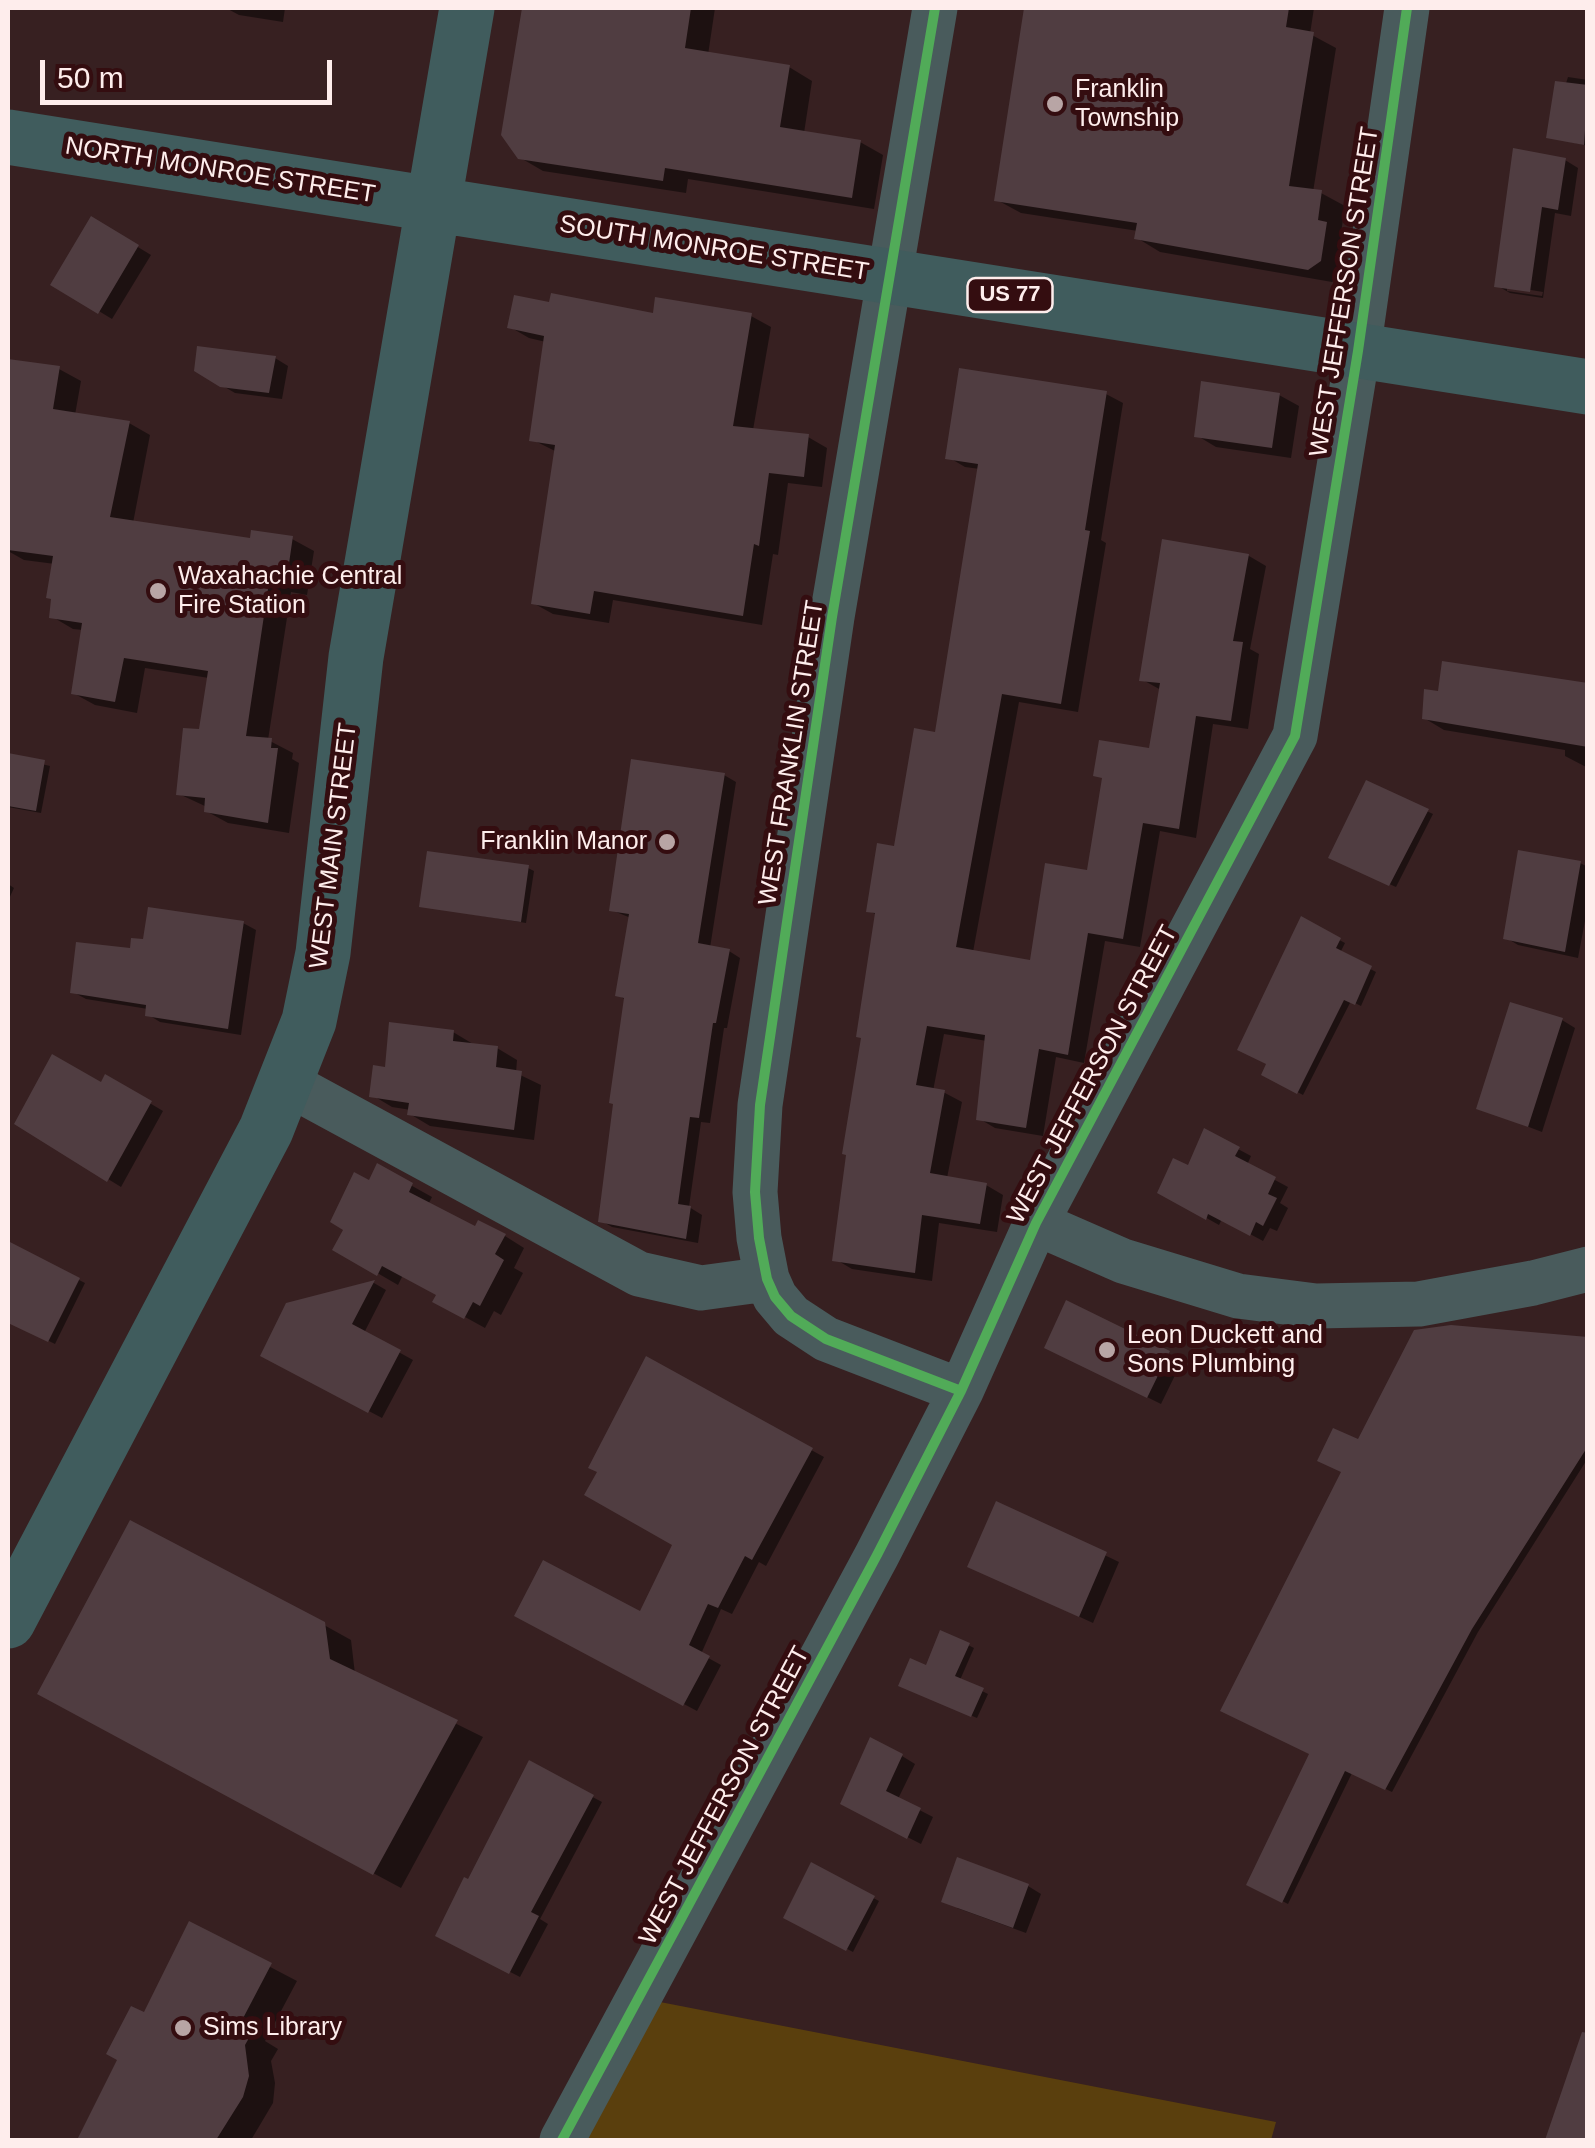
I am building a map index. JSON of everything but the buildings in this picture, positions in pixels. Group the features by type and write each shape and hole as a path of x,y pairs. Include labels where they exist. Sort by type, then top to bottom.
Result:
{"main road":[{"name":"WEST MAIN STREET","path":"8,1621 248,1165 309,1021 323,953 356,656 467,8"},
{"name":"NORTH MONROE STREET","path":"8,137 433,204"},
{"name":"SOUTH MONROE STREET","path":"433,204 1588,387"}],"street":[{"name":"WEST FRANKLIN STREET","path":"935,8 832,616 760,1105 755,1192 758,1238 767,1280 791,1316 826,1339 960,1390"},
{"name":"WEST JEFFERSON STREET","path":"562,2140 877,1555 960,1390 1036,1223 1295,736 1358,350 1406,8"},
{"path":"285,1082 638,1274 701,1288 767,1280"},
{"path":"1036,1223 1124,1261 1238,1296 1316,1306 1419,1304 1588,1269"}],"shaded area":[{"path":"660,2002 1276,2122 1271,2140 582,2140"}],"cycle path":[{"path":"935,8 832,617 760,1105 755,1192 767,1279 775,1297 791,1316 826,1339 961,1391"},
{"path":"562,2140 877,1555 961,1391 1036,1223 1295,736 1358,351 1407,8"}],"place":[{"name":"Franklin Township","path":"1055,104"},
{"name":"Waxahachie Central Fire Station","path":"158,591"},
{"name":"Franklin Manor","path":"667,842"},
{"name":"Leon Duckett and Sons Plumbing","path":"1107,1350"},
{"name":"Sims Library","path":"183,2028"}]}
